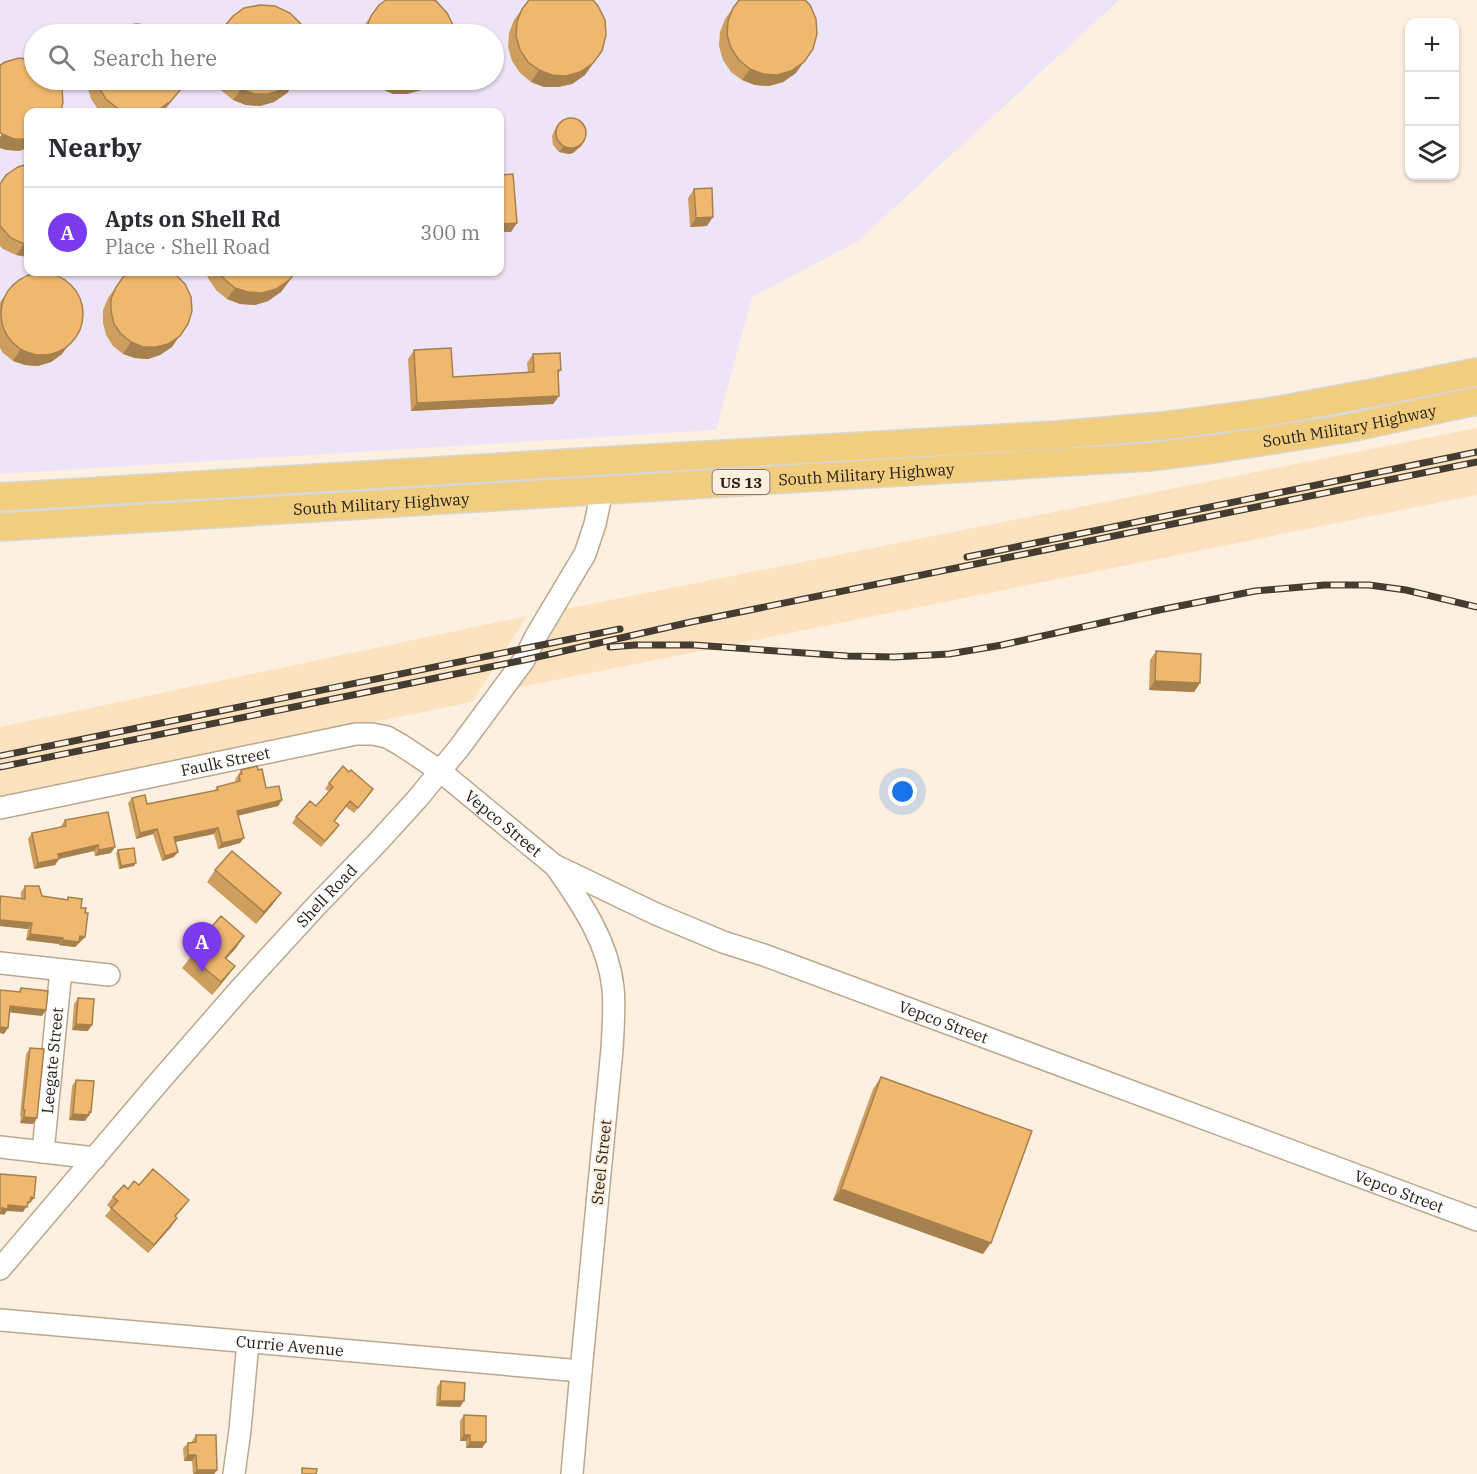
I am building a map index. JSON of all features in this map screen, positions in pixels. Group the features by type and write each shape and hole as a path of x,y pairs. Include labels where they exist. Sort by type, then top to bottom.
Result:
{"main road":[{"name":"South Military Highway","path":"0,497 1057,435 1151,427 1268,412 1477,372"},
{"name":"South Military Highway","path":"0,527 1148,457 1302,436 1477,401"}],"street":[{"name":"Shell Road","path":"0,1269 158,1083 317,904 377,843 459,748 524,660 585,554 595,524 602,491"},
{"name":"Faulk Street","path":"0,808 356,734 387,737 440,771"},
{"name":"Vepco Street","path":"440,771 554,865 656,914 723,942 764,955 1477,1220"},
{"name":"Steel Street","path":"554,865 577,897 595,928 607,961 613,987 614,1013 572,1474"},
{"path":"0,963 110,975"},
{"name":"Leegate Street","path":"43,1152 61,970"},
{"path":"0,1147 96,1158"},
{"name":"Currie Avenue","path":"0,1320 581,1371"},
{"path":"234,1474 248,1342"}],"shaded area":[{"path":"0,0 1119,0 857,242 752,297 716,430 0,474"},
{"path":"1477,428 1477,495 516,688 565,609"},
{"path":"527,616 472,702 0,799 0,727"}],"building":[{"path":"386,0 433,0 447,13 452,24 368,24 379,5"},
{"path":"529,0 593,0 605,20 606,35 602,51 593,63 580,72 566,76 552,75 528,62 520,50 516,36 517,22 522,9"},
{"path":"739,0 805,0 810,5 816,19 817,34 813,49 804,62 791,71 777,75 763,74 750,69 739,60 731,48 727,35 728,21"},
{"path":"260,5 275,6 290,13 301,24 226,24 244,8"},
{"path":"24,59 24,90 62,90 61,108 24,108 24,139 14,139 0,133 0,65"},
{"path":"100,90 180,90 161,108 117,108 106,99"},
{"path":"244,90 282,90 268,94 254,94"},
{"path":"571,118 582,122 586,133 582,144 571,148 560,144 556,133 560,122"},
{"path":"24,165 24,244 11,238 0,226 0,184 6,175"},
{"path":"513,174 517,223 504,224 504,175"},
{"path":"712,188 713,217 696,218 694,189"},
{"path":"29,276 55,276 65,280 76,291 82,306 82,322 76,337 65,348 50,354 34,354 19,348 8,337 2,322 2,306 8,291 19,280"},
{"path":"177,276 185,284 191,297 192,311 188,324 180,336 168,344 143,347 131,342 121,334 114,324 111,299 123,277"},
{"path":"222,276 292,276 276,289 262,293 235,288"},
{"path":"451,348 453,377 534,372 533,354 560,353 559,396 417,403 414,350"},
{"path":"1156,651 1201,654 1200,683 1155,681"},
{"path":"257,766 258,770 262,769 266,788 279,786 282,800 237,811 244,838 222,843 218,828 174,837 178,852 165,856 157,829 140,833 132,798 145,795 147,804 218,790 217,787 240,781 241,770"},
{"path":"343,766 373,789 358,808 350,801 334,821 339,825 325,841 296,817 310,801 316,806 333,787 329,783"},
{"path":"108,812 115,847 99,850 98,845 58,854 59,859 38,863 32,833 66,826 65,820"},
{"path":"134,848 136,863 121,866 118,850"},
{"path":"232,851 281,893 264,912 215,870"},
{"path":"25,886 39,886 42,896 68,900 68,897 82,899 81,908 86,908 85,913 88,913 85,937 80,936 79,942 30,934 32,923 0,920 1,896 25,899"},
{"path":"221,916 244,936 225,958 235,966 221,982 190,956"},
{"path":"21,988 48,991 46,1010 10,1006 8,1028 0,1027 0,990 20,992"},
{"path":"78,998 94,999 92,1025 76,1024"},
{"path":"30,1048 44,1049 37,1118 24,1117 25,1110 23,1110"},
{"path":"881,1077 1032,1131 991,1243 841,1189"},
{"path":"76,1080 94,1081 89,1115 73,1114"},
{"path":"153,1169 189,1200 154,1245 111,1208 118,1201 113,1197 124,1185 128,1189 134,1181 139,1185"},
{"path":"0,1174 36,1177 34,1198 31,1197 27,1207 8,1205 8,1209 2,1208 0,1212"},
{"path":"441,1381 465,1383 464,1401 440,1401"},
{"path":"464,1415 486,1416 486,1442 470,1442 470,1435 464,1435"},
{"path":"196,1435 216,1435 217,1470 197,1470 196,1455 188,1455 188,1443 196,1442"},
{"path":"302,1468 317,1469 316,1474 302,1474"}],"railway":[{"path":"967,557 1477,452"},
{"path":"0,767 524,660 691,622 1477,462"},
{"path":"610,647 694,645 847,656 894,657 949,654 1002,645 1255,591 1325,585 1369,585 1406,590 1477,607"},
{"path":"0,756 620,629"}],"place":[{"name":"Apts on Shell Rd","path":"202,972"}]}
